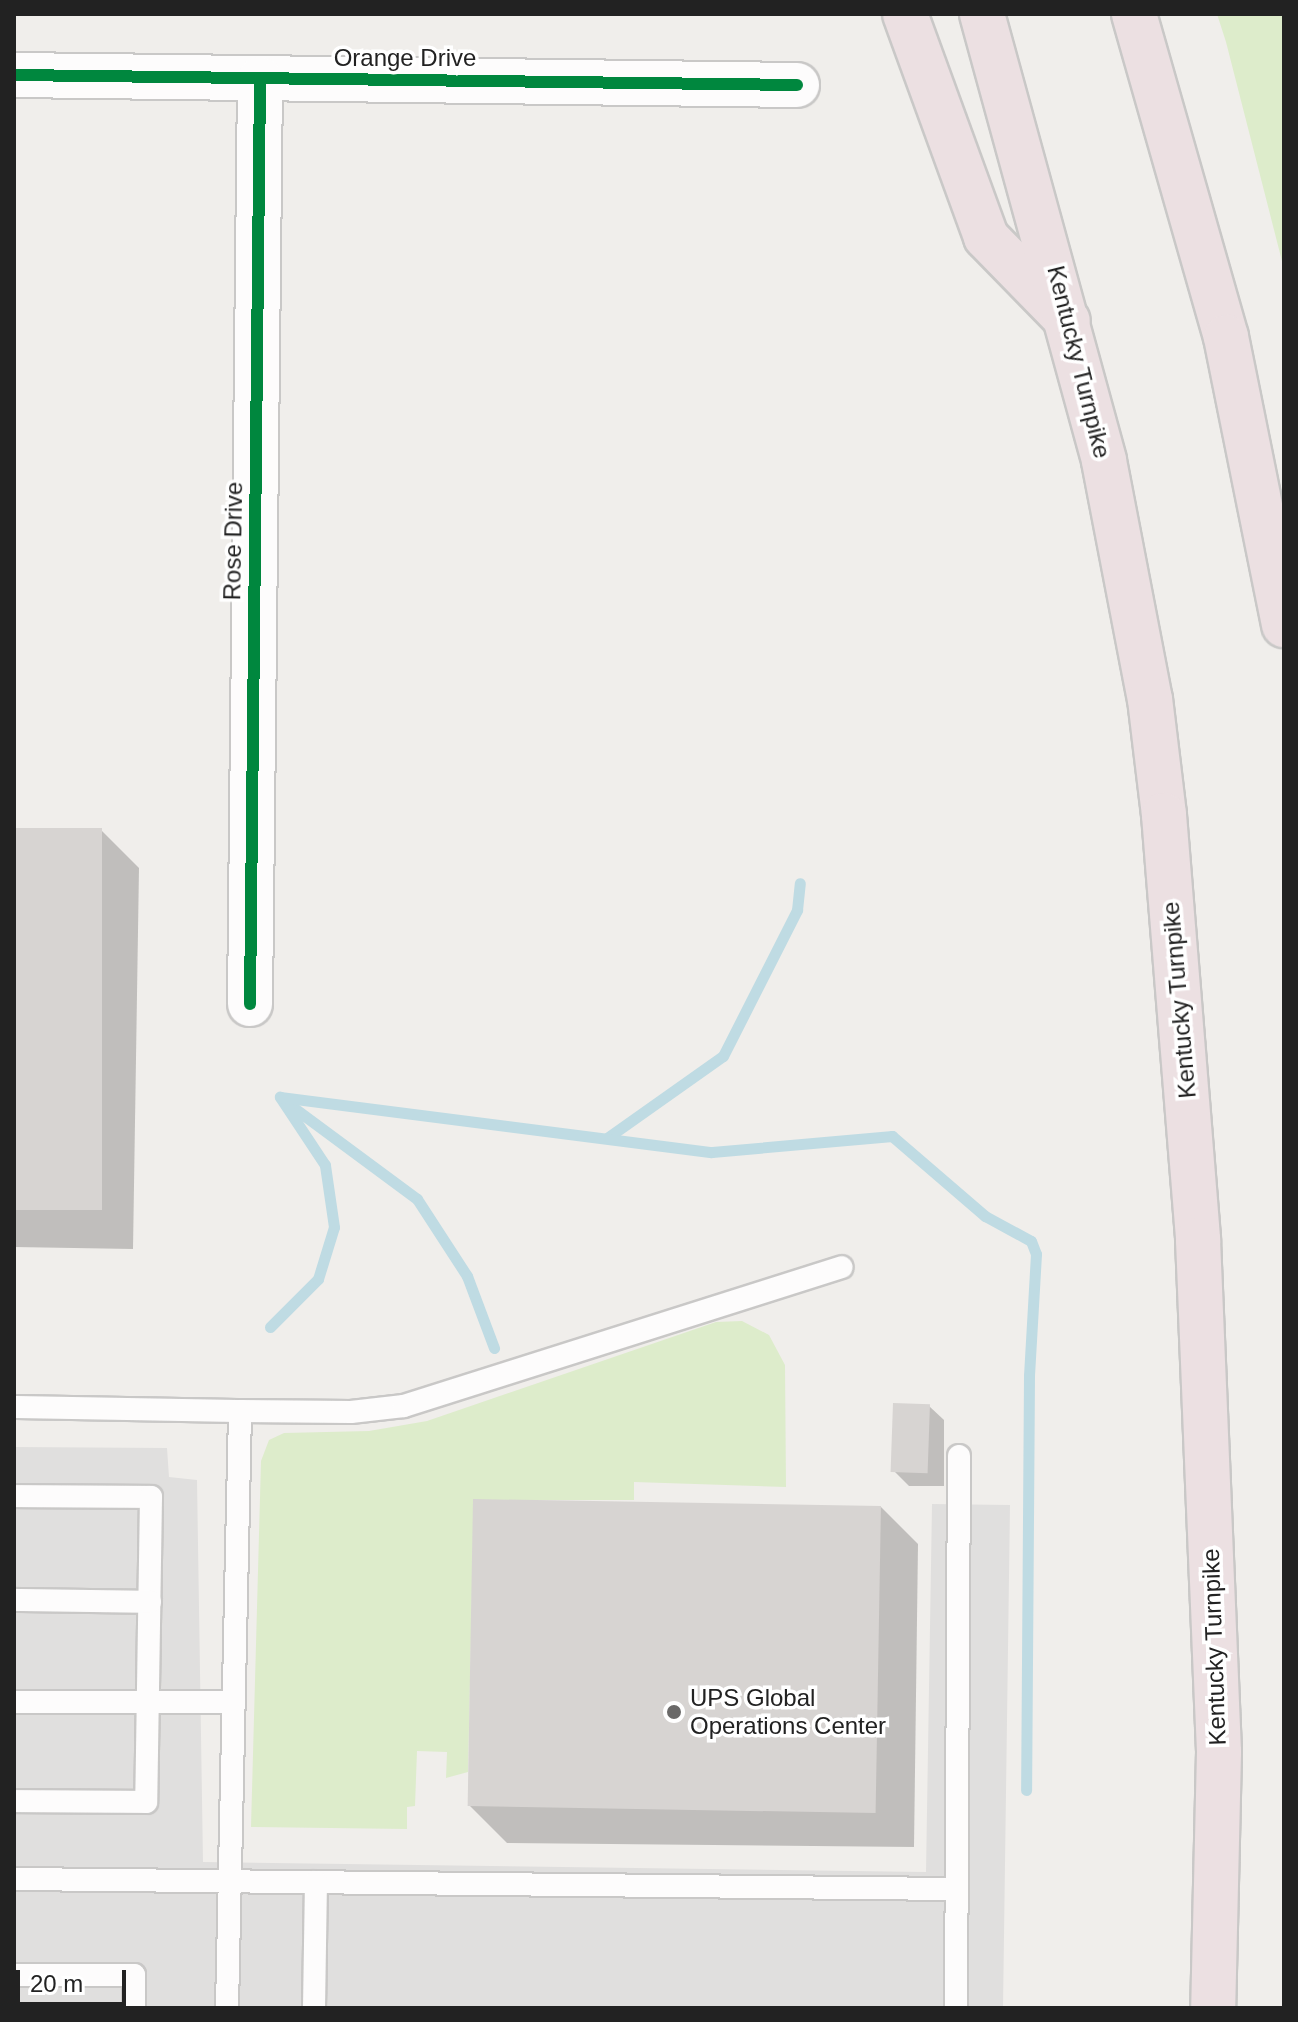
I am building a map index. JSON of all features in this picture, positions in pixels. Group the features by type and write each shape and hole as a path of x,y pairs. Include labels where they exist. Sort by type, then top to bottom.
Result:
{"highway":[{"path":"905,14 986,237 1069,323"},
{"name":"Kentucky Turnpike","path":"982,14 1069,323 1104,461 1135,621 1164,815 1200,1271 1219,1752 1213,2008"},
{"path":"1134,14 1226,337 1284,625"}],"street":[{"name":"Orange Drive","path":"14,75 797,85"},
{"name":"Rose Drive","path":"250,1004 260,79"}],"lane":[{"path":"14,1407 351,1412 404,1406 841,1267"},
{"path":"227,2008 240,1411"},
{"path":"956,2008 959,1456"},
{"path":"14,1496 151,1497 146,1802 14,1801"},
{"path":"14,1600 150,1602"},
{"path":"14,1702 233,1702"},
{"path":"14,1879 957,1889"},
{"path":"314,2008 316,1882"},
{"path":"14,1975 134,1975 134,2008"}],"green space":[{"path":"1217,14 1284,14 1284,269 1226,42"},
{"path":"742,1321 769,1335 785,1365 786,1487 634,1482 634,1500 474,1500 468,1772 446,1778 447,1752 417,1751 415,1806 407,1807 407,1829 251,1827 261,1461 269,1440 284,1433 369,1431 427,1421 716,1322"}],"shaded area":[{"path":"14,1447 167,1448 169,1477 197,1480 203,1862 926,1872 932,1504 1010,1505 1003,2008 14,2008"}],"building":[{"path":"14,828 102,828 102,1210 14,1210"},
{"path":"893,1403 930,1404 928,1473 891,1472"},
{"name":"UPS Global Operations Center","path":"473,1499 881,1506 876,1813 468,1806"}],"waterway":[{"path":"607,1138 723,1056 797,910 800,883"},
{"path":"270,1327 318,1279 334,1227 325,1165 280,1097 712,1152 892,1136 985,1216 1031,1241 1036,1254 1029,1376 1026,1790"},
{"path":"290,1105 417,1199 467,1276 494,1348"}],"cycle path":[{"path":"14,75 797,85"},
{"path":"250,1004 260,79"}],"place":[{"name":"UPS Global Operations Center","path":"674,1712"}]}
